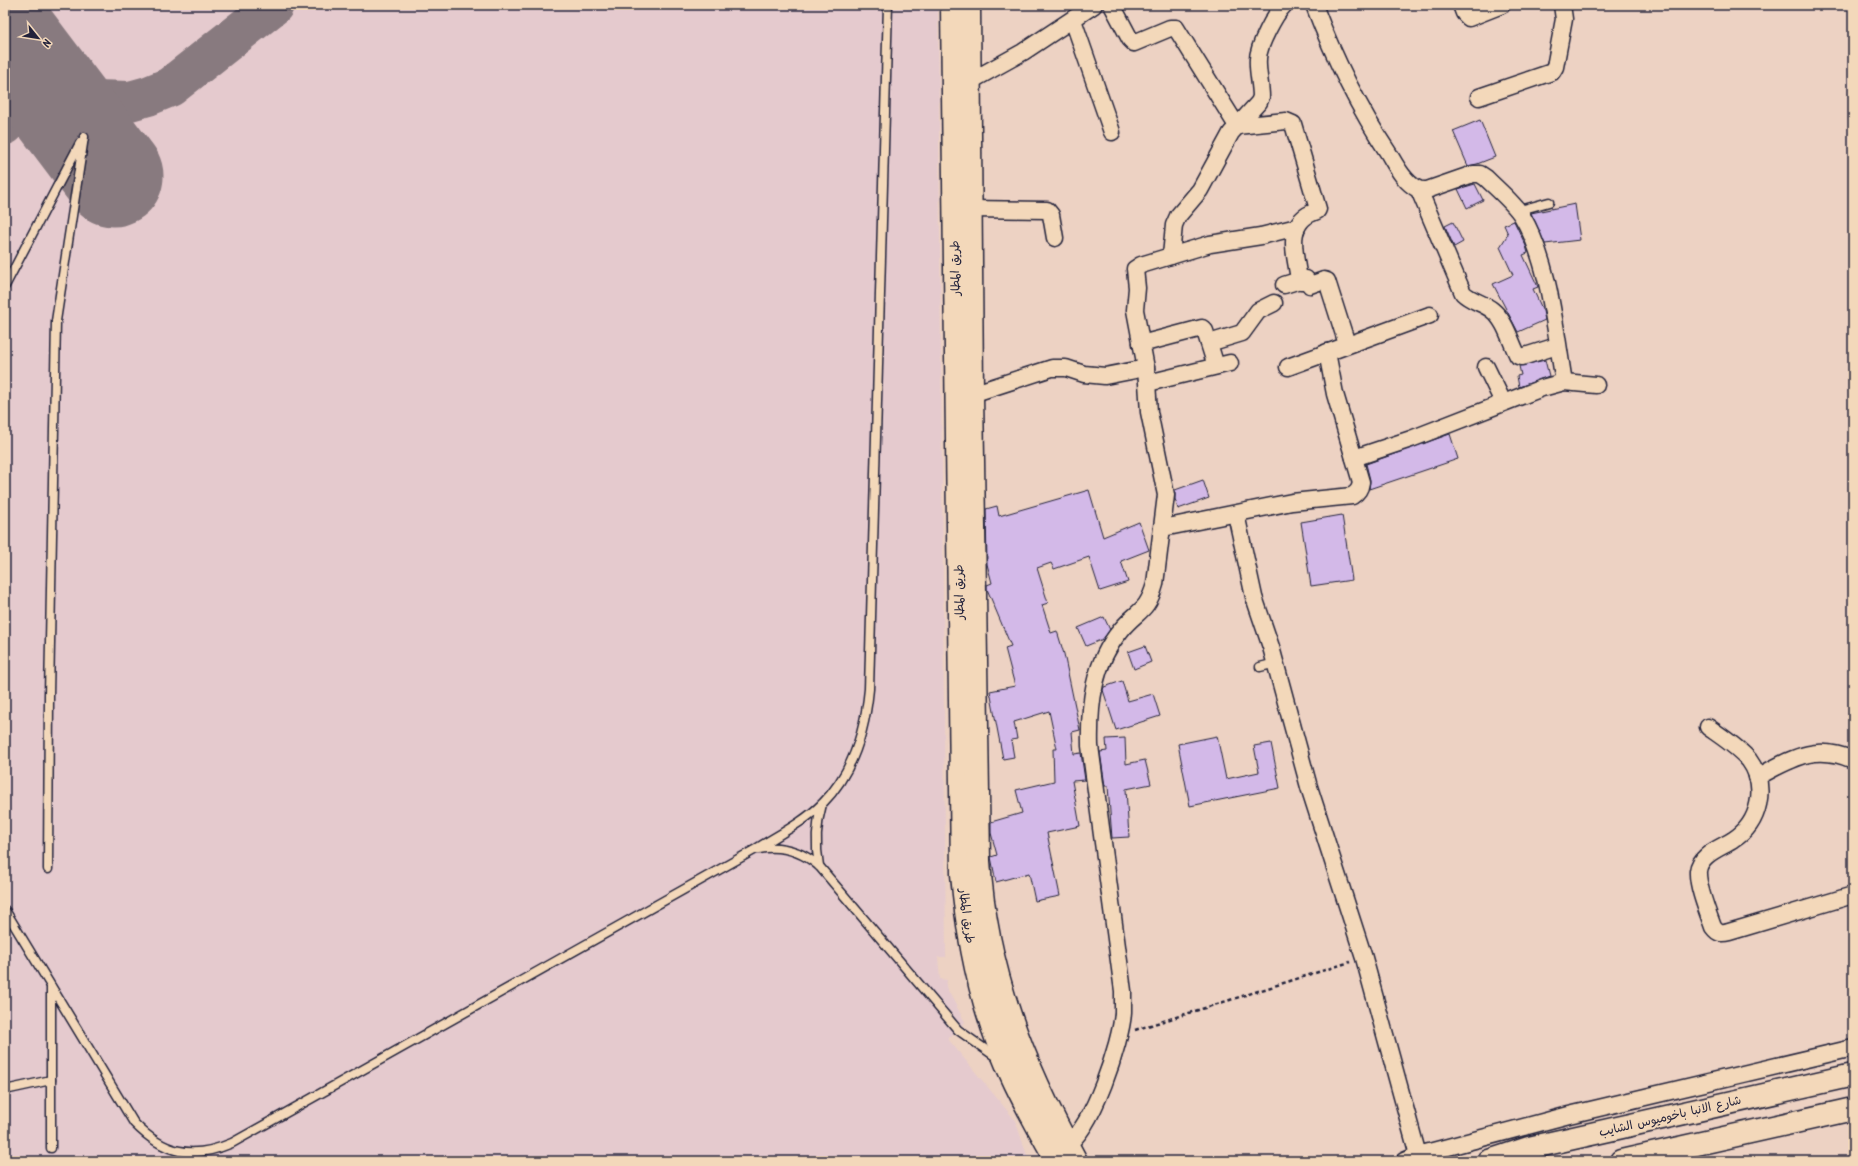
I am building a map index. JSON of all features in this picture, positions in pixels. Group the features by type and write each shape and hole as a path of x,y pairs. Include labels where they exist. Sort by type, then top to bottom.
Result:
{"main road":[{"name":"طريق المطار","path":"952,5 962,874 965,914 972,956 981,991 1016,1061"},
{"name":"طريق المطار","path":"969,5 972,394 979,861 981,901 1016,1061 1035,1123 1066,1156"},
{"name":"شارع الانبا باخوميوس الشايب","path":"1489,1161 1529,1148 1853,1075"},
{"path":"1621,1161 1853,1109"}],"street":[{"path":"970,82 1023,52 1094,5"},
{"path":"1112,5 1130,39 1134,43 1170,28 1176,28 1237,126"},
{"path":"1171,256 1174,225 1178,216 1200,190 1226,141 1237,126 1259,102 1261,97 1258,57 1260,49 1277,14 1284,5"},
{"path":"1314,5 1338,66 1370,126 1400,172 1419,190 1463,293 1470,299 1498,315 1518,356 1522,357 1557,346"},
{"path":"1461,5 1464,13 1469,18 1502,5"},
{"path":"1479,97 1554,70 1564,19 1562,5"},
{"path":"1072,20 1112,132"},
{"path":"1237,126 1286,121 1293,124 1318,208 1317,211 1305,216 1297,227 1293,241 1300,280"},
{"path":"1419,190 1427,190 1473,174 1480,174 1486,178 1522,215 1537,250 1548,292 1564,382"},
{"path":"970,209 1047,210 1051,215 1055,238"},
{"path":"1066,1156 1080,1132 1103,1085 1119,1034 1123,1013 1122,991 1090,746 1089,723 1096,674 1106,653 1120,630 1139,614 1152,595 1163,528 1166,495 1149,412 1147,375 1135,310 1137,288 1135,269 1141,265 1210,244 1261,236 1297,227"},
{"path":"1284,286 1306,279 1310,285 1324,280 1327,281 1347,344"},
{"path":"1209,343 1242,333 1258,311 1274,304"},
{"path":"1288,367 1347,344 1394,329 1430,315"},
{"path":"972,394 1052,368 1066,368 1084,374 1105,376 1147,375 1223,365 1209,343 1204,329 1202,328 1141,344"},
{"path":"1163,528 1292,502 1352,496 1357,493 1361,482 1335,394 1327,352"},
{"path":"1486,368 1503,402"},
{"path":"1354,458 1411,439 1542,388 1564,382 1596,384"},
{"path":"1236,514 1254,597 1276,663 1309,787 1364,958 1411,1158 1569,1115 1853,1048"},
{"path":"1708,728 1742,753 1748,760 1757,776 1760,795 1759,805 1751,822 1735,839 1706,856 1698,871 1699,880 1713,927 1716,932 1720,934 1729,932 1853,895"},
{"path":"1757,776 1791,759 1810,753 1831,752 1853,760"}],"lane":[{"path":"5,910 134,1123 148,1137 164,1147 182,1152 199,1153 216,1150 232,1143 756,849 804,819 822,804 850,765 860,741 867,715 869,689 888,5"},
{"path":"5,286 84,137 56,321 49,696 48,870"},
{"path":"1517,210 1549,202"},
{"path":"1260,667 1276,663"},
{"path":"819,866 816,834 822,804"},
{"path":"756,849 773,847 790,849 810,858 819,866 958,1030 1016,1061"},
{"path":"51,986 51,1148"},
{"path":"5,1090 51,1080"},
{"path":"178,1161 182,1152"}],"path":[{"path":"1119,1034 1364,958"}],"shaded area":[{"path":"5,5 938,5 946,957 938,957 940,979 947,980 946,987 965,1022 948,1039 1015,1120 1029,1161 5,1161"}],"building":[{"path":"1480,120 1495,157 1468,166 1453,131"},
{"path":"1475,184 1483,200 1467,208 1458,189"},
{"path":"1575,204 1580,240 1545,244 1531,213"},
{"path":"1514,221 1526,246 1528,253 1523,255 1538,287 1533,289 1543,311 1545,320 1518,332 1493,284 1513,275 1500,247 1508,234 1504,225"},
{"path":"1453,222 1463,242 1454,247 1445,226"},
{"path":"1545,360 1549,376 1519,387 1517,376 1521,375 1519,366"},
{"path":"1450,434 1458,459 1369,489 1370,480 1366,464"},
{"path":"1203,480 1209,498 1178,509 1175,499 1175,490"},
{"path":"1089,490 1103,537 1139,522 1149,550 1121,561 1128,582 1100,591 1089,557 1054,569 1051,563 1037,568 1048,603 1042,605 1051,633 1057,631 1064,654 1080,730 1072,732 1074,754 1081,753 1085,780 1072,781 1080,826 1047,833 1060,896 1035,901 1029,873 996,882 991,857 997,855 991,833 991,822 1022,813 1016,790 1054,781 1053,749 1057,749 1049,711 1014,722 1017,739 1011,740 1014,757 1003,759 990,691 1015,686 1005,648 1011,646 987,589 987,585 992,583 987,564 986,509 997,506 999,516"},
{"path":"1342,515 1352,580 1311,586 1301,522"},
{"path":"1104,617 1110,630 1103,639 1086,646 1078,628"},
{"path":"1145,646 1151,662 1134,669 1128,652"},
{"path":"1122,681 1128,701 1153,694 1160,716 1116,730 1103,690 1104,687"},
{"path":"1217,736 1226,779 1259,772 1254,746 1271,743 1280,788 1190,806 1178,744"},
{"path":"1125,738 1126,764 1145,760 1151,784 1126,789 1129,837 1112,838 1108,786 1105,786 1100,752 1107,751 1106,739"}],"taxiway":[{"path":"5,125 24,101 28,92 32,69 32,57 27,34 23,23 10,5"},
{"path":"32,70 71,94 95,100 130,101 148,96 170,87 274,5"}],"runway":[{"path":"5,33 113,176"}]}
